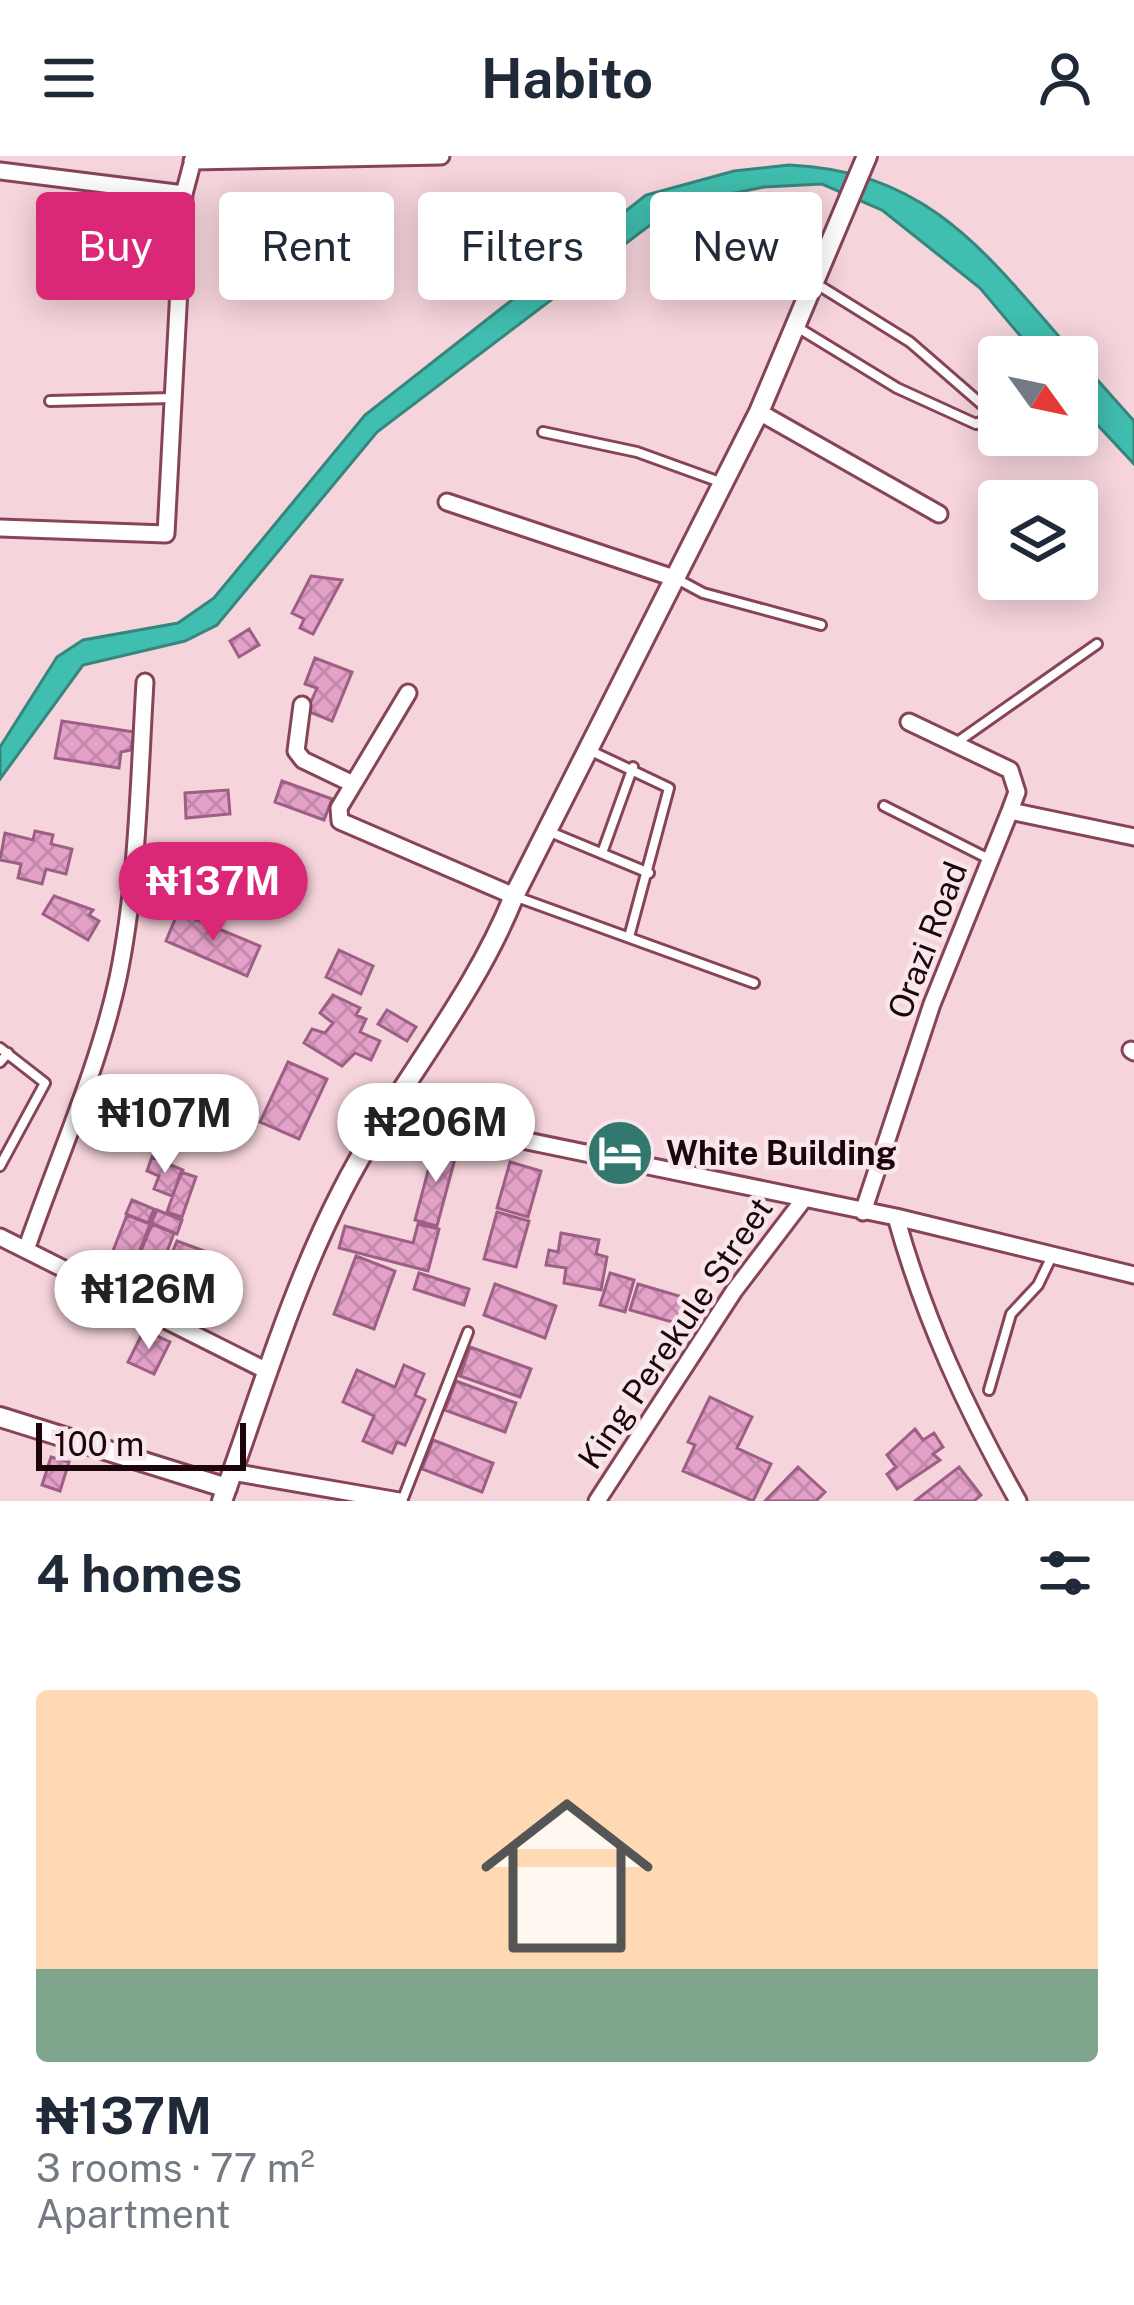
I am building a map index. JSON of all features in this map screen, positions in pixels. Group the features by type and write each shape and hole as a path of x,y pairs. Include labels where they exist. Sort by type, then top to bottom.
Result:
{"street":[{"path":"184,192 193,158 440,156"},
{"path":"822,263 864,163"},
{"path":"0,171 168,192"},
{"path":"0,528 166,534 178,300"},
{"path":"227,1487 267,1371 336,1204 493,947 514,896 759,412 806,300"},
{"path":"759,412 939,514"},
{"path":"447,502 677,579"},
{"path":"26,1250 101,1041 118,976 134,857 145,682"},
{"path":"408,693 339,808 340,821 514,896"},
{"path":"302,705 296,751 303,760 353,784"},
{"path":"909,722 1010,770 1017,792 1010,811 1134,837"},
{"name":"Orazi Road","path":"863,1212 932,1004 1010,811"},
{"path":"392,1112 1132,1271"},
{"name":"King Perekule Street","path":"597,1501 734,1292 804,1199"},
{"path":"896,1217 918,1296 948,1366 1018,1501"},
{"path":"0,1237 267,1371"},
{"path":"0,1417 227,1487 400,1501"}],"lane":[{"path":"795,326 897,388 976,424 985,420 986,408 910,342 822,287"},
{"path":"50,401 173,398"},
{"path":"543,432 638,452 722,482"},
{"path":"677,579 703,593 820,625"},
{"path":"955,744 1097,644"},
{"path":"590,750 669,788 628,938"},
{"path":"602,854 633,767"},
{"path":"884,806 991,860"},
{"path":"547,831 649,873"},
{"path":"514,896 754,983"},
{"path":"0,1062 4,1051 45,1083 0,1166"},
{"path":"989,1390 1011,1314 1038,1285 1053,1254"},
{"path":"400,1501 468,1332"}],"shaded area":[{"path":"789,165 839,171 883,184 954,226 1059,336 1020,336 980,288 882,210 822,184 740,192 657,192 734,171"},
{"path":"650,194 650,225 626,243 626,211"},
{"path":"512,300 551,300 377,432 217,625 185,641 83,665 0,779 0,747 57,657 83,640 178,623 214,598 365,415"},
{"path":"1098,381 1134,421 1134,464 1098,425"}],"building":[{"path":"311,576 342,580 313,634 300,628 304,619 292,613"},
{"path":"249,629 259,645 239,657 230,641"},
{"path":"315,658 352,672 332,721 307,711 317,688 305,684"},
{"path":"62,721 134,732 131,750 121,752 119,768 55,758"},
{"path":"282,781 332,799 324,820 275,802"},
{"path":"228,790 230,814 186,818 185,793"},
{"path":"35,831 53,835 51,844 72,849 66,874 46,869 42,884 18,878 21,864 0,860 5,833 33,840"},
{"path":"54,896 93,910 89,915 99,921 88,940 43,914"},
{"path":"178,912 260,946 247,976 166,941"},
{"path":"339,950 373,966 361,994 326,977"},
{"path":"333,995 360,1008 356,1015 366,1019 360,1032 380,1041 371,1060 355,1053 342,1066 304,1043 312,1029 325,1033 333,1023 320,1013"},
{"path":"387,1010 416,1027 407,1041 378,1024"},
{"path":"288,1062 327,1079 299,1139 260,1122"},
{"path":"435,1145 457,1151 437,1226 415,1220"},
{"path":"152,1157 183,1170 172,1196 154,1189 159,1176 147,1171"},
{"path":"510,1162 541,1171 528,1217 497,1208"},
{"path":"181,1172 196,1177 182,1217 167,1212"},
{"path":"132,1200 154,1209 148,1223 126,1214"},
{"path":"157,1210 182,1220 177,1234 151,1223"},
{"path":"497,1212 529,1221 516,1267 484,1259"},
{"path":"127,1215 150,1224 134,1265 111,1256"},
{"path":"152,1224 174,1233 158,1275 135,1266"},
{"path":"418,1224 439,1229 428,1271 339,1248 345,1226 413,1243"},
{"path":"561,1233 599,1240 596,1254 607,1257 601,1290 564,1283 566,1268 546,1265 549,1250 558,1252"},
{"path":"177,1241 204,1251 187,1295 171,1289 177,1276 165,1271"},
{"path":"356,1256 395,1271 374,1329 334,1314"},
{"path":"206,1257 232,1268 219,1297 206,1292 200,1306 187,1301"},
{"path":"419,1273 469,1289 464,1305 414,1289"},
{"path":"610,1273 634,1280 625,1312 600,1305"},
{"path":"495,1284 556,1306 545,1338 484,1315"},
{"path":"638,1284 686,1298 679,1324 630,1310"},
{"path":"144,1330 170,1342 154,1374 128,1362"},
{"path":"470,1347 531,1369 520,1397 460,1376"},
{"path":"404,1365 424,1374 415,1395 425,1400 405,1445 397,1442 392,1453 363,1441 374,1416 343,1402 357,1370 395,1387"},
{"path":"456,1381 516,1403 505,1432 445,1410"},
{"path":"710,1397 752,1417 737,1448 771,1464 753,1501 683,1471 695,1445 688,1442"},
{"path":"915,1429 923,1440 934,1433 943,1447 933,1454 940,1460 897,1489 887,1474 896,1467 887,1455"},
{"path":"433,1440 493,1463 482,1492 422,1469"},
{"path":"51,1457 69,1462 60,1491 42,1485"},
{"path":"798,1467 825,1492 816,1501 765,1501"},
{"path":"959,1467 981,1495 974,1501 915,1501"}],"place":[{"name":"White Building","path":"620,1153"}]}
